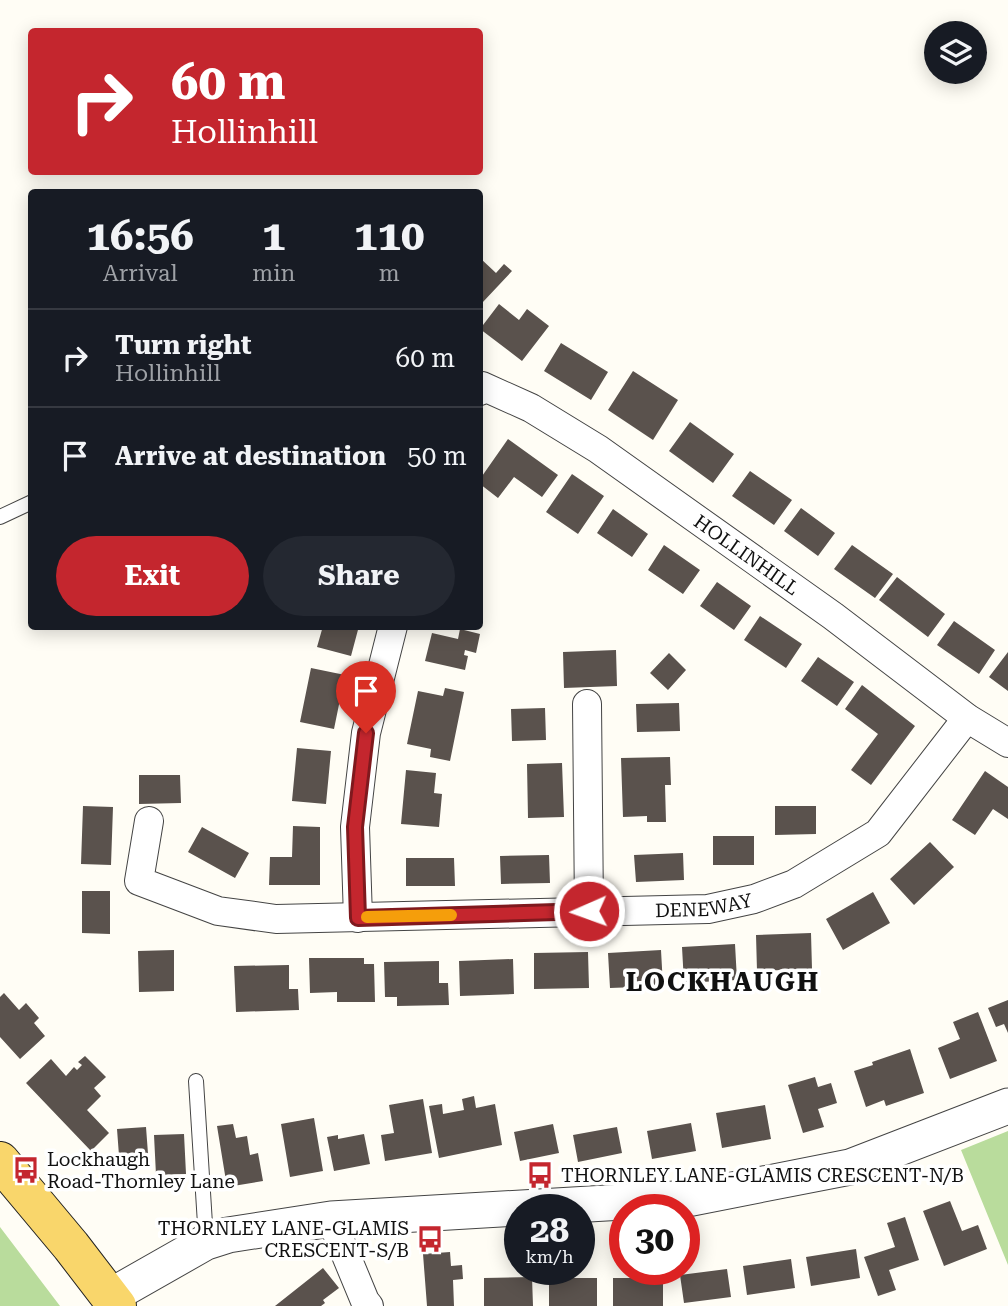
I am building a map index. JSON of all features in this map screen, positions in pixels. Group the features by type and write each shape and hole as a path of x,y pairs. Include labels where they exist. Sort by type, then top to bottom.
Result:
{"main road":[{"path":"0,1161 114,1301"}],"street":[{"name":"HOLLINHILL","path":"483,388 531,408 598,449 833,616 967,718 1008,743"},
{"path":"358,918 355,827 366,733 392,630"},
{"path":"587,704 589,911"},
{"name":"DENEWAY","path":"149,821 139,881 218,911 276,919 708,909 754,899 794,884 878,833 967,718"},
{"path":"114,1301 206,1242 228,1235 331,1219 692,1198 850,1167 1008,1106"},
{"path":"331,1219 369,1306"}],"lane":[{"path":"0,517 28,504"},
{"path":"196,1081 206,1242"}],"green space":[{"path":"1008,1131 1008,1265 961,1150"},
{"path":"0,1227 60,1306 0,1306"}],"building":[{"path":"483,261 496,273 504,264 512,271 483,302"},
{"path":"499,304 519,320 527,309 549,326 522,361 483,331 483,325"},
{"path":"561,343 608,372 591,400 544,371"},
{"path":"633,371 678,400 653,440 608,410"},
{"path":"690,422 734,454 713,483 669,451"},
{"path":"508,439 558,475 542,497 514,477 498,498 483,486 483,475"},
{"path":"750,471 792,500 774,525 732,496"},
{"path":"572,474 604,496 578,534 546,512"},
{"path":"801,508 835,533 818,556 784,531"},
{"path":"613,509 648,534 632,557 597,533"},
{"path":"664,545 700,570 683,594 648,570"},
{"path":"852,545 893,574 875,598 834,569"},
{"path":"897,577 945,614 928,637 879,600"},
{"path":"717,582 751,606 734,630 700,606"},
{"path":"760,616 802,644 786,668 744,640"},
{"path":"954,621 995,650 979,674 937,645"},
{"path":"322,630 358,630 351,656 317,647"},
{"path":"460,630 480,634 476,653 465,650 464,655 468,656 465,670 425,661 432,633 458,639"},
{"path":"616,650 617,686 564,688 563,652"},
{"path":"1008,652 1008,691 989,677"},
{"path":"669,653 686,670 668,690 650,673"},
{"path":"818,657 854,682 837,706 801,681"},
{"path":"311,668 345,675 334,729 300,722"},
{"path":"862,685 915,726 871,785 851,770 878,734 845,709"},
{"path":"445,688 464,692 450,761 430,757 431,749 407,744 418,691 443,696"},
{"path":"679,703 680,731 637,732 636,704"},
{"path":"545,708 546,740 512,741 511,709"},
{"path":"297,748 331,751 326,804 292,801"},
{"path":"670,757 671,785 665,785 666,822 647,822 647,816 623,817 621,758"},
{"path":"562,763 564,817 528,818 527,764"},
{"path":"406,770 436,773 434,793 442,794 439,827 401,824"},
{"path":"985,771 1008,787 1008,819 993,809 975,835 952,820"},
{"path":"139,775 180,775 181,803 139,804"},
{"path":"83,806 113,807 111,865 81,864"},
{"path":"775,806 816,806 816,834 775,835"},
{"path":"293,826 320,827 320,885 269,885 270,857 292,857"},
{"path":"202,827 249,853 235,878 188,852"},
{"path":"713,836 754,836 754,865 713,865"},
{"path":"930,842 954,867 914,905 890,879"},
{"path":"683,853 684,880 636,882 634,855"},
{"path":"549,855 550,883 501,884 500,856"},
{"path":"406,858 454,858 455,886 406,886"},
{"path":"82,891 110,891 110,934 82,933"},
{"path":"873,892 890,923 843,950 826,919"},
{"path":"811,933 812,969 757,971 756,935"},
{"path":"735,944 737,980 684,983 682,947"},
{"path":"174,950 174,991 139,992 138,951"},
{"path":"661,950 663,986 610,988 608,953"},
{"path":"588,952 589,988 534,989 534,953"},
{"path":"309,958 364,958 364,964 374,964 375,1002 337,1002 337,992 310,993"},
{"path":"513,959 514,994 460,996 459,961"},
{"path":"439,961 439,983 448,983 449,1005 397,1006 397,997 385,997 384,962"},
{"path":"289,965 289,989 298,989 299,1010 236,1012 234,966"},
{"path":"4,993 19,1010 26,1003 39,1018 34,1023 45,1036 20,1059 0,1037 0,997"},
{"path":"1008,1000 1008,1033 1004,1024 996,1027 988,1008"},
{"path":"978,1012 997,1061 950,1079 938,1048 960,1039 953,1022"},
{"path":"910,1049 924,1093 886,1106 884,1100 866,1107 854,1071"},
{"path":"85,1056 106,1077 94,1088 101,1096 87,1110 109,1133 91,1151 26,1083 51,1059 66,1076 74,1067 77,1070 82,1065 78,1062"},
{"path":"815,1077 818,1087 831,1083 837,1103 818,1109 824,1127 803,1133 788,1085"},
{"path":"474,1096 476,1108 495,1104 502,1145 439,1158 429,1106 442,1104 443,1114 464,1110 462,1099"},
{"path":"423,1099 432,1153 385,1161 381,1135 394,1133 389,1105"},
{"path":"765,1105 771,1139 722,1148 716,1113"},
{"path":"314,1118 323,1171 290,1177 281,1124"},
{"path":"691,1123 696,1151 652,1159 647,1131"},
{"path":"233,1124 236,1138 247,1136 250,1155 258,1153 263,1181 227,1187 217,1126"},
{"path":"553,1124 559,1153 520,1161 514,1132"},
{"path":"146,1127 149,1167 120,1169 117,1129"},
{"path":"617,1127 622,1153 578,1162 573,1135"},
{"path":"184,1134 186,1174 156,1175 154,1135"},
{"path":"364,1134 370,1164 334,1171 327,1137 338,1135 338,1139"},
{"path":"950,1201 962,1231 978,1225 987,1249 944,1266 923,1211"},
{"path":"905,1217 919,1260 889,1270 896,1290 878,1296 864,1257 895,1247 887,1223"},
{"path":"856,1249 860,1278 811,1286 806,1257"},
{"path":"450,1252 451,1266 462,1265 463,1279 453,1280 454,1306 427,1306 423,1254"},
{"path":"791,1259 795,1288 747,1295 743,1266"},
{"path":"323,1268 339,1288 323,1300 325,1303 321,1306 275,1306"},
{"path":"727,1269 731,1297 684,1303 681,1285 700,1285 700,1272"},
{"path":"484,1278 504,1278 504,1285 532,1285 533,1306 484,1306"},
{"path":"597,1278 597,1306 549,1306 549,1285 595,1285"},
{"path":"613,1285 663,1285 663,1306 613,1306"}],"slow traffic":[{"path":"367,917 451,915"}],"place":[{"name":"Lockhaugh Road-Thornley Lane","path":"26,1170"},
{"name":"THORNLEY LANE-GLAMIS CRESCENT-N/B","path":"540,1175"},
{"name":"THORNLEY LANE-GLAMIS CRESCENT-S/B","path":"430,1239"}],"district":[{"name":"LOCKHAUGH","path":"723,982"}],"route":[{"path":"366,733 355,827 358,918 589,911"}]}
